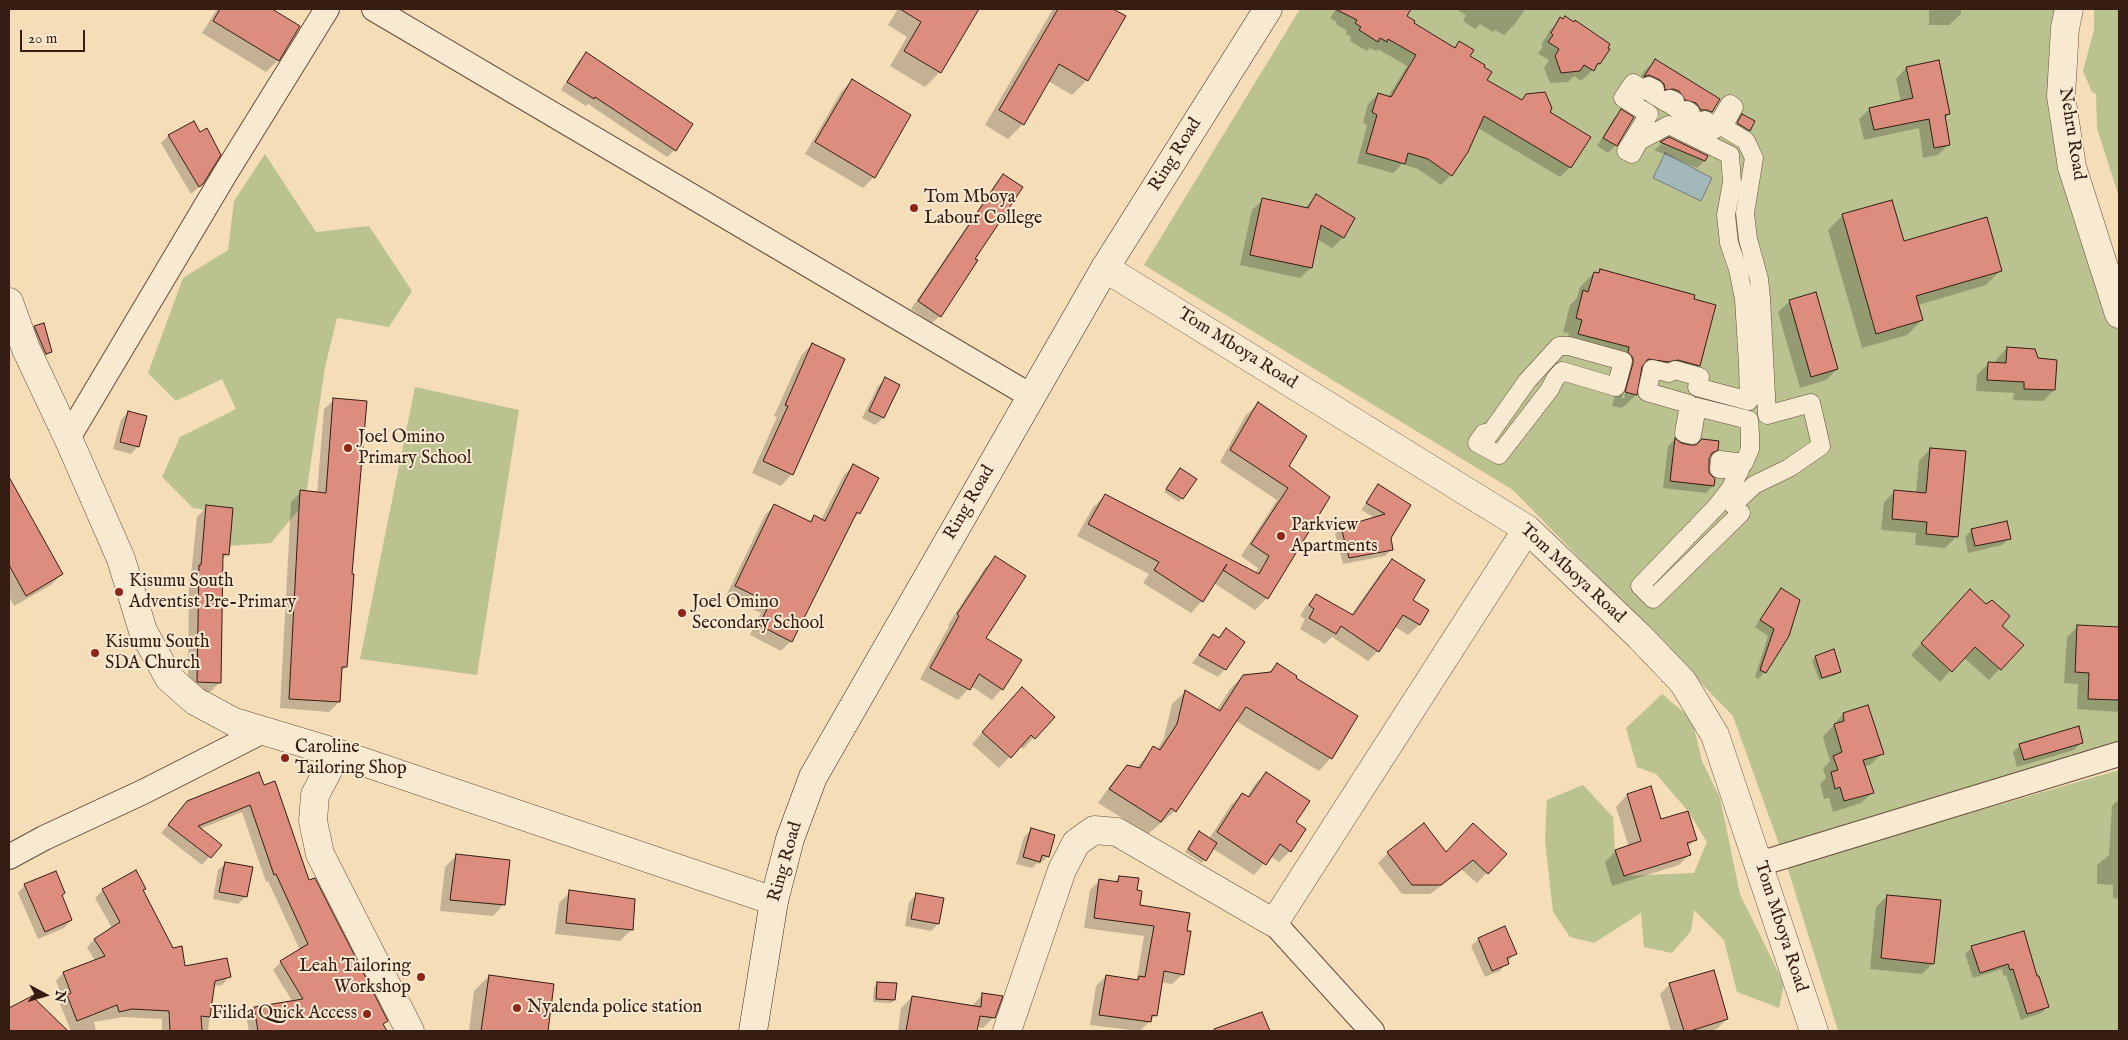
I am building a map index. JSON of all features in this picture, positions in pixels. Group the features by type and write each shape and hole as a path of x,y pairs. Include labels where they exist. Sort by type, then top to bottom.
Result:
{"street":[{"path":"68,438 220,182 327,9"},
{"path":"374,9 1031,396"},
{"name":"Ring Road","path":"753,1031 774,901 790,839 813,777 1105,268 1268,9"},
{"name":"Nehru Road","path":"2069,9 2065,28 2061,96 2072,167 2119,314"},
{"path":"1633,83 1646,91 1649,86 1655,89 1652,94 1667,103 1670,99 1675,102 1672,106 1684,113 1687,110 1690,112 1689,115 1702,124 1704,120 1709,123 1706,126 1714,130 1730,104 1734,107 1723,127 1746,142 1754,158 1745,214 1748,239 1759,278 1767,416 1811,403 1820,446 1789,468 1754,485 1733,505 1741,513 1654,600 1640,586 1716,507 1730,489 1740,470 1719,469 1720,460 1744,463 1750,449 1750,434 1749,420 1697,407 1692,434 1684,433 1689,404 1646,392 1652,369 1669,373 1675,370 1700,377 1697,387 1749,400 1744,298 1738,269 1729,243 1726,215 1732,182 1730,155 1669,126 1639,141 1632,154 1626,151 1648,113 1623,98 1633,83"},
{"name":"Tom Mboya Road","path":"1105,268 1528,529 1639,636 1683,682 1715,735 1814,1031"},
{"path":"9,302 17,350 68,438 121,558 143,630 169,678 194,701 234,722 337,753 774,901"},
{"path":"1559,346 1569,346 1623,361 1616,387 1562,371 1499,455 1477,443 1484,433 1489,435 1527,381 1559,346"},
{"path":"1274,923 1528,529"},
{"path":"9,857 263,731"},
{"path":"337,753 316,795 313,820 320,854 410,1031"},
{"path":"1759,864 2119,754"},
{"path":"1007,1031 1062,870 1076,843 1094,830 1117,832 1274,923 1372,1031"}],"green space":[{"path":"1300,9 2062,9 2051,109 2119,331 2119,744 1780,847 1733,716 1513,490 1144,265"},
{"path":"2094,9 2119,9 2119,197 2097,128 2096,94 2092,92 2083,71 2094,30"},
{"path":"265,154 316,232 369,226 412,291 389,327 337,318 325,367 305,502 271,543 228,546 218,512 193,508 162,477 180,437 236,409 222,379 176,401 148,373 183,278 228,250 234,201"},
{"path":"415,387 519,410 477,675 360,659"},
{"path":"1662,694 1692,719 1702,761 1720,798 1740,894 1784,984 1779,1008 1737,992 1724,940 1694,910 1691,931 1672,953 1644,947 1641,913 1594,943 1570,937 1553,912 1545,840 1547,800 1583,785 1613,817 1615,850 1624,876 1694,873 1707,842 1688,811 1656,774 1637,767 1626,728"},
{"path":"2119,770 2119,1031 1838,1031 1787,866"}],"shaded area":[{"path":"1665,153 1712,178 1701,201 1653,178"}],"building":[{"path":"220,9 272,9 300,26 279,61 213,21"},
{"path":"900,9 979,9 941,73 904,51 921,22"},
{"path":"1058,9 1113,9 1126,16 1088,81 1059,64 1024,125 999,110"},
{"path":"1335,9 1411,9 1407,16 1415,21 1414,23 1455,48 1459,41 1474,50 1470,56 1485,65 1484,67 1492,72 1487,80 1522,100 1526,94 1545,92 1552,108 1550,112 1591,137 1571,168 1484,116 1468,152 1452,176 1428,159 1408,153 1405,164 1366,153 1377,115 1372,112 1378,93 1391,97 1416,55 1388,39 1387,42 1380,38 1378,42 1359,30 1361,27 1355,23 1357,20"},
{"path":"1565,16 1574,22 1575,20 1610,44 1608,48 1610,49 1594,71 1584,65 1580,71 1561,73 1555,56 1559,49 1548,42 1560,17 1563,19"},
{"path":"586,52 693,124 676,151 595,97 594,99 567,82"},
{"path":"1655,59 1720,99 1712,112 1701,110 1696,103 1685,100 1679,91 1673,89 1665,90 1664,84 1660,80 1649,75 1644,77"},
{"path":"1939,60 1950,114 1945,115 1950,145 1934,148 1929,119 1874,130 1869,108 1913,98 1906,67"},
{"path":"852,79 911,115 875,178 815,142"},
{"path":"1621,109 1634,117 1617,146 1603,138"},
{"path":"1742,114 1755,121 1750,131 1737,123"},
{"path":"194,121 200,132 207,128 221,155 203,184 199,187 168,135"},
{"path":"1669,137 1708,156 1705,161 1660,142"},
{"path":"1003,174 1023,187 975,259 978,260 941,317 918,301"},
{"path":"1316,194 1355,218 1344,238 1321,225 1312,268 1250,255 1262,198 1308,208"},
{"path":"1892,200 1904,241 1987,217 2002,271 1916,296 1923,320 1876,334 1842,214"},
{"path":"1600,269 1695,295 1694,299 1716,305 1700,366 1678,360 1668,362 1648,359 1642,367 1637,395 1625,392 1633,363 1633,358 1628,352 1629,347 1578,334 1582,320 1576,318 1583,290 1588,292 1594,272 1599,273"},
{"path":"1816,292 1838,369 1811,377 1789,300"},
{"path":"44,323 52,352 46,354 34,326"},
{"path":"812,343 845,359 793,475 763,461 788,406 785,405"},
{"path":"2007,347 2035,349 2038,358 2057,360 2055,390 2024,389 2024,382 1987,380 1988,362 2006,363"},
{"path":"885,377 900,385 884,418 869,411"},
{"path":"333,398 367,401 352,574 354,574 347,667 342,667 340,702 289,699 300,490 326,493"},
{"path":"1258,402 1307,436 1289,466 1330,497 1268,599 1223,570 1203,602 1154,570 1159,562 1088,524 1105,494 1259,574 1269,556 1251,544 1288,488 1230,450"},
{"path":"128,411 147,416 139,447 120,442"},
{"path":"1675,438 1681,443 1690,445 1696,445 1702,439 1719,441 1718,450 1712,453 1709,459 1709,473 1715,479 1714,486 1670,481"},
{"path":"1930,448 1966,451 1958,537 1926,534 1927,522 1892,519 1894,490 1926,493"},
{"path":"853,464 879,478 860,514 857,512 792,642 759,625 770,603 735,586 774,504 811,522 814,515 825,521"},
{"path":"1180,468 1197,479 1183,499 1166,489"},
{"path":"9,477 63,574 26,596 9,565"},
{"path":"1378,484 1411,505 1391,538 1393,550 1349,558 1341,527 1385,514 1366,503"},
{"path":"206,505 233,508 229,555 223,554 221,683 197,682 199,565 201,565"},
{"path":"2007,521 2011,539 1975,546 1971,529"},
{"path":"995,556 1026,576 986,638 1022,660 1003,690 979,674 970,690 930,668 959,616 957,614"},
{"path":"1392,559 1425,580 1413,600 1429,610 1420,625 1403,615 1379,652 1341,626 1336,634 1309,618 1314,609 1309,605 1316,594 1353,615"},
{"path":"1781,588 1800,600 1789,636 1766,673 1760,670 1774,629 1760,620"},
{"path":"1970,589 1986,604 1992,600 2010,616 2002,626 2024,645 2001,670 1975,647 1952,672 1921,643"},
{"path":"2077,625 2119,627 2119,700 2088,699 2089,673 2075,672"},
{"path":"1226,628 1245,642 1226,670 1199,655 1213,634 1219,638"},
{"path":"1834,649 1841,672 1822,678 1815,656"},
{"path":"1277,663 1297,676 1296,678 1358,716 1332,759 1246,707 1176,812 1171,808 1161,822 1109,789 1127,765 1140,768 1153,746 1160,750 1177,724 1185,690 1220,711 1243,675 1271,672"},
{"path":"1022,687 1055,717 1035,739 1031,735 1011,758 982,732"},
{"path":"1868,705 1884,754 1863,760 1874,793 1844,801 1840,787 1835,789 1831,772 1838,770 1833,756 1842,752 1834,724 1844,721 1843,713"},
{"path":"2079,726 2083,743 2024,760 2019,744"},
{"path":"259,772 264,785 275,781 309,880 315,878 388,1021 383,1024 387,1031 258,1031 254,1007 303,999 280,961 308,944 276,874 274,875 250,805 198,826 222,845 211,858 168,825 187,801"},
{"path":"1266,772 1310,801 1296,822 1306,829 1291,852 1280,844 1266,865 1217,832 1242,793 1249,797"},
{"path":"1651,786 1661,819 1688,811 1697,840 1687,843 1691,855 1624,876 1615,850 1641,841 1627,794"},
{"path":"1424,823 1446,852 1473,823 1507,854 1488,874 1473,860 1441,885 1412,885 1387,852"},
{"path":"1031,828 1055,835 1049,857 1042,855 1040,862 1023,857"},
{"path":"1199,831 1217,843 1206,861 1188,849"},
{"path":"456,854 510,860 505,905 450,900"},
{"path":"225,862 253,867 247,897 219,892"},
{"path":"136,870 146,889 143,890 173,948 182,946 185,966 227,958 231,977 215,981 210,1017 201,1016 202,1031 170,1031 169,1011 132,1009 119,1012 117,1005 77,1021 67,995 71,993 63,972 105,956 94,939 120,922 102,889"},
{"path":"56,871 65,893 62,895 72,920 45,932 24,884"},
{"path":"1119,876 1139,878 1137,890 1142,891 1140,905 1190,913 1187,931 1191,931 1184,975 1164,971 1157,1016 1152,1015 1151,1022 1099,1015 1106,975 1138,980 1139,976 1145,977 1154,926 1094,918 1099,879 1118,882"},
{"path":"569,890 635,899 633,930 566,923"},
{"path":"916,893 944,898 939,924 911,919"},
{"path":"1887,895 1941,900 1934,964 1881,958"},
{"path":"1505,926 1517,954 1507,958 1509,964 1492,971 1478,938"},
{"path":"2024,931 2037,976 2039,976 2049,1007 2027,1014 2013,969 2010,970 2008,964 1980,973 1971,946"},
{"path":"1714,970 1728,1019 1690,1031 1684,1031 1669,983"},
{"name":"Nyalenda police station","path":"489,975 554,984 548,1031 481,1031"},
{"path":"877,982 897,983 895,1000 876,999"},
{"path":"982,993 1003,996 995,1018 980,1016 977,1031 906,1031 912,996 981,1007"},
{"path":"32,996 68,1031 9,1031 9,1008"},
{"path":"1262,1012 1270,1031 1214,1031 1214,1029"}],"place":[{"name":"Tom Mboya Labour College","path":"914,208"},
{"name":"Joel Omino Primary School","path":"348,448"},
{"name":"Parkview Apartments","path":"1281,536"},
{"name":"Kisumu South Adventist Pre-Primary","path":"119,592"},
{"name":"Joel Omino Secondary School","path":"682,613"},
{"name":"Kisumu South SDA Church","path":"95,653"},
{"name":"Caroline Tailoring Shop","path":"285,758"},
{"name":"Leah Tailoring Workshop","path":"421,977"},
{"name":"Nyalenda police station","path":"517,1008"},
{"name":"Filida Quick Access","path":"367,1014"}]}
